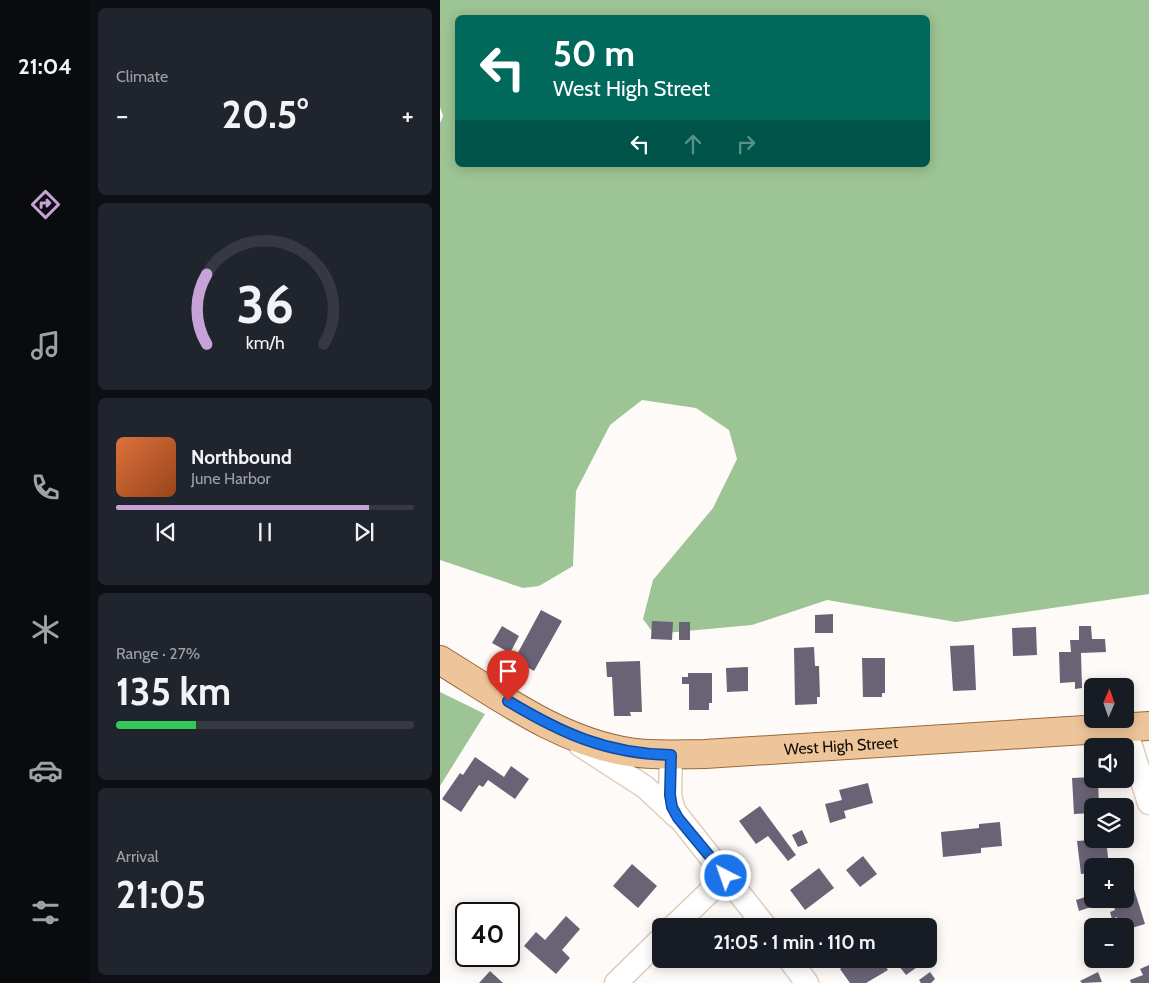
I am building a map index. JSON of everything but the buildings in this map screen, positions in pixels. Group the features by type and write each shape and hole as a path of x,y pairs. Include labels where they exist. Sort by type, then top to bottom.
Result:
{"main road":[{"name":"West High Street","path":"440,660 539,720 605,747 638,754 671,755 1137,727"}],"street":[{"path":"539,720 645,788 678,818 759,918"},
{"path":"1137,727 1149,803"},
{"path":"671,755 670,795 672,807 678,818"},
{"path":"682,918 726,876"},
{"path":"616,983 652,948"},
{"path":"795,968 806,983"}],"green space":[{"path":"440,0 1149,0 1149,594 956,622 827,600 752,625 654,634 643,619 653,580 713,508 737,459 729,430 696,408 642,400 610,425 576,491 573,566 539,586 523,588 440,560 440,123 443,116 440,107"},
{"path":"440,692 485,714 440,786"}],"route":[{"path":"508,701 551,726 605,747 630,752 671,755 670,795 672,807 678,818 726,876"}]}
